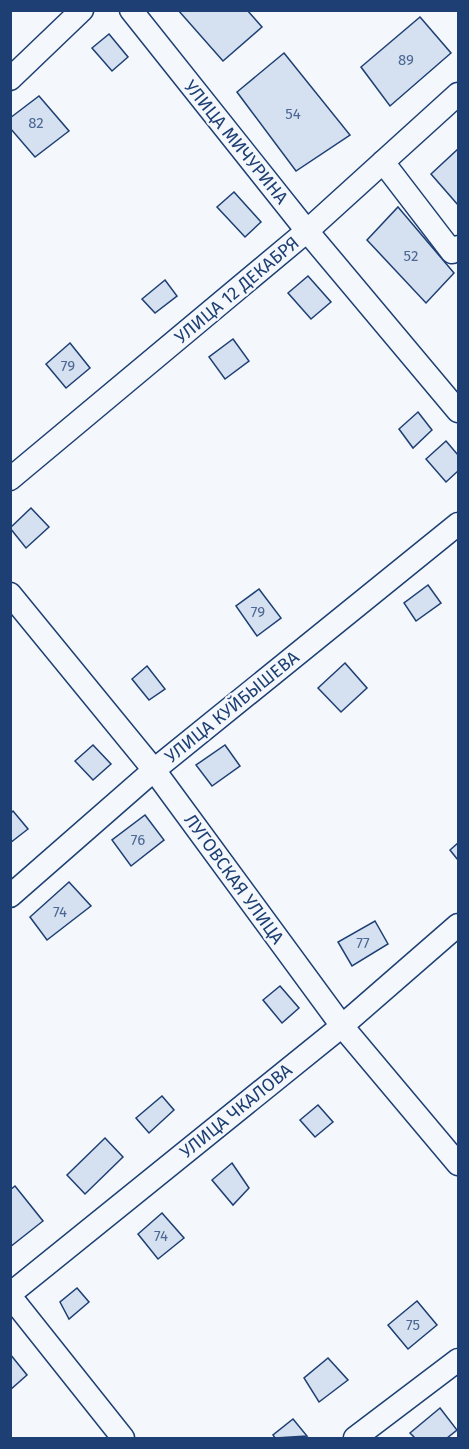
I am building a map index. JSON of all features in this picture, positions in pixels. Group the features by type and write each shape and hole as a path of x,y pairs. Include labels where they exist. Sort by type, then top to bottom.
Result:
{"street":[{"path":"10,79 82,10"},
{"name":"УЛИЦА МИЧУРИНА","path":"131,10 307,231 459,411"},
{"name":"УЛИЦА 12 ДЕКАБРЯ","path":"10,479 307,231 459,94"},
{"path":"383,162 452,252 459,247"},
{"name":"УЛИЦА КУЙБЫШЕВА","path":"10,896 154,770 459,524"},
{"name":"ЛУГОВСКАЯ УЛИЦА","path":"10,594 154,770 342,1026 459,1164"},
{"name":"УЛИЦА ЧКАЛОВА","path":"10,1295 342,1026 459,925"},
{"path":"10,1295 123,1438"},
{"path":"355,1438 459,1360"}],"building":[{"path":"178,10 247,10 262,27 223,61"},
{"path":"420,17 451,53 390,106 361,67"},
{"path":"109,34 128,57 112,71 92,48"},
{"path":"284,53 350,135 296,171 237,92"},
{"path":"39,96 69,131 35,157 10,128 10,118"},
{"path":"458,149 458,205 431,174"},
{"path":"234,192 261,222 245,237 217,207"},
{"path":"398,207 454,273 426,303 367,240"},
{"path":"308,276 331,302 311,319 288,293"},
{"path":"165,280 177,296 155,313 142,299"},
{"path":"233,339 249,361 225,379 209,357"},
{"path":"70,343 90,368 66,388 46,364"},
{"path":"418,412 432,430 413,448 399,429"},
{"path":"446,441 458,455 458,471 446,482 426,459"},
{"path":"31,508 49,527 26,548 10,528"},
{"path":"428,585 441,603 416,621 404,603"},
{"path":"259,589 281,618 257,636 236,606"},
{"path":"345,663 367,688 341,712 318,688"},
{"path":"147,666 165,689 149,700 132,679"},
{"path":"93,745 111,764 93,780 75,761"},
{"path":"225,745 240,766 212,786 196,765"},
{"path":"13,811 28,829 10,843 10,814"},
{"path":"145,815 164,840 131,866 112,840"},
{"path":"458,843 458,860 450,850"},
{"path":"69,882 91,906 47,940 30,917"},
{"path":"375,921 388,944 352,966 338,942"},
{"path":"280,986 299,1008 282,1023 263,1000"},
{"path":"162,1096 174,1110 149,1133 136,1118"},
{"path":"318,1105 333,1122 315,1137 300,1120"},
{"path":"105,1138 123,1157 85,1194 67,1175"},
{"path":"232,1163 249,1188 233,1205 212,1180"},
{"path":"15,1186 43,1221 10,1247 10,1190"},
{"path":"162,1213 184,1238 158,1259 138,1234"},
{"path":"77,1288 89,1302 69,1319 60,1302"},
{"path":"417,1301 437,1325 408,1349 388,1325"},
{"path":"10,1354 27,1375 10,1390"},
{"path":"328,1358 348,1380 319,1402 304,1378"},
{"path":"440,1408 457,1430 447,1438 415,1438 410,1433"},
{"path":"293,1419 307,1436 275,1438 273,1435"}]}
